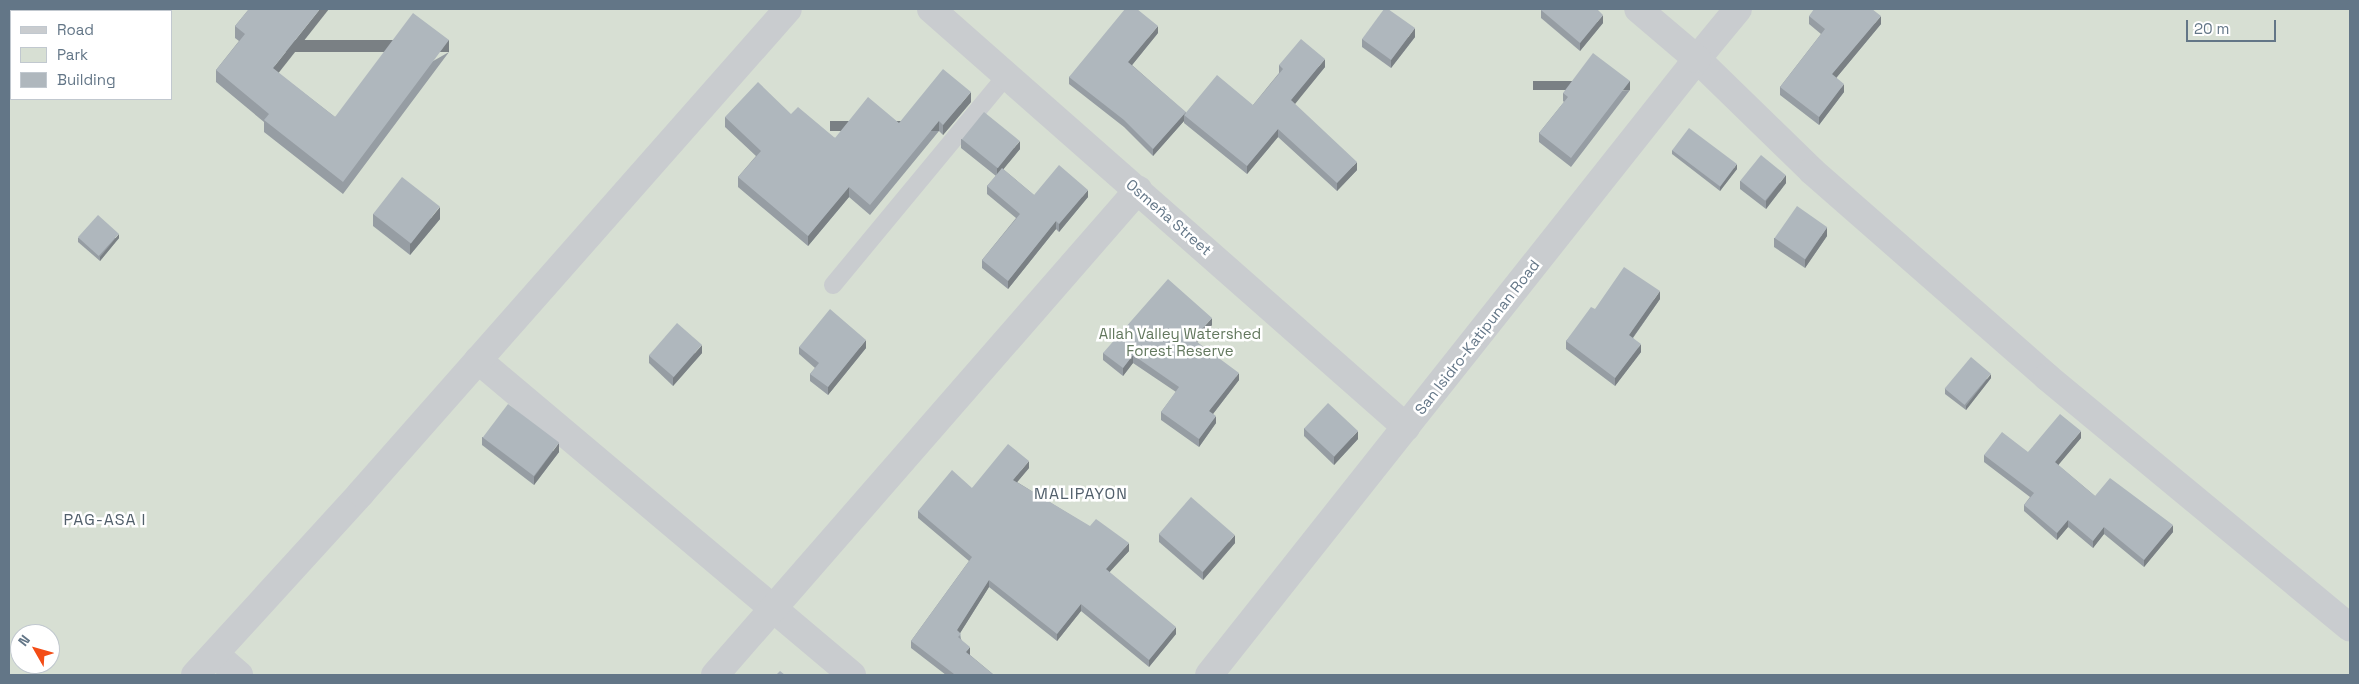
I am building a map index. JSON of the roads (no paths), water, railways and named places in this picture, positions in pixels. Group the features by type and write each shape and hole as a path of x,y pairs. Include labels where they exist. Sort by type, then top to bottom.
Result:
{"street":[{"path":"195,675 478,360 788,9"},
{"name":"Osmeña Street","path":"931,9 1406,427"},
{"path":"1638,9 1697,59 1812,171 2047,376 2350,628"},
{"name":"San Isidro-Katipunan Road","path":"1209,675 1738,9"},
{"path":"714,675 1138,190"},
{"path":"478,360 852,675"},
{"path":"215,654 239,675"}],"lane":[{"path":"833,285 1007,75"}],"district":[{"name":"MALIPAYON","path":"1081,494"},
{"name":"PAG-ASA I","path":"105,520"}],"park label":[{"name":"Allah Valley Watershed Forest Reserve","path":"1180,342"}]}
